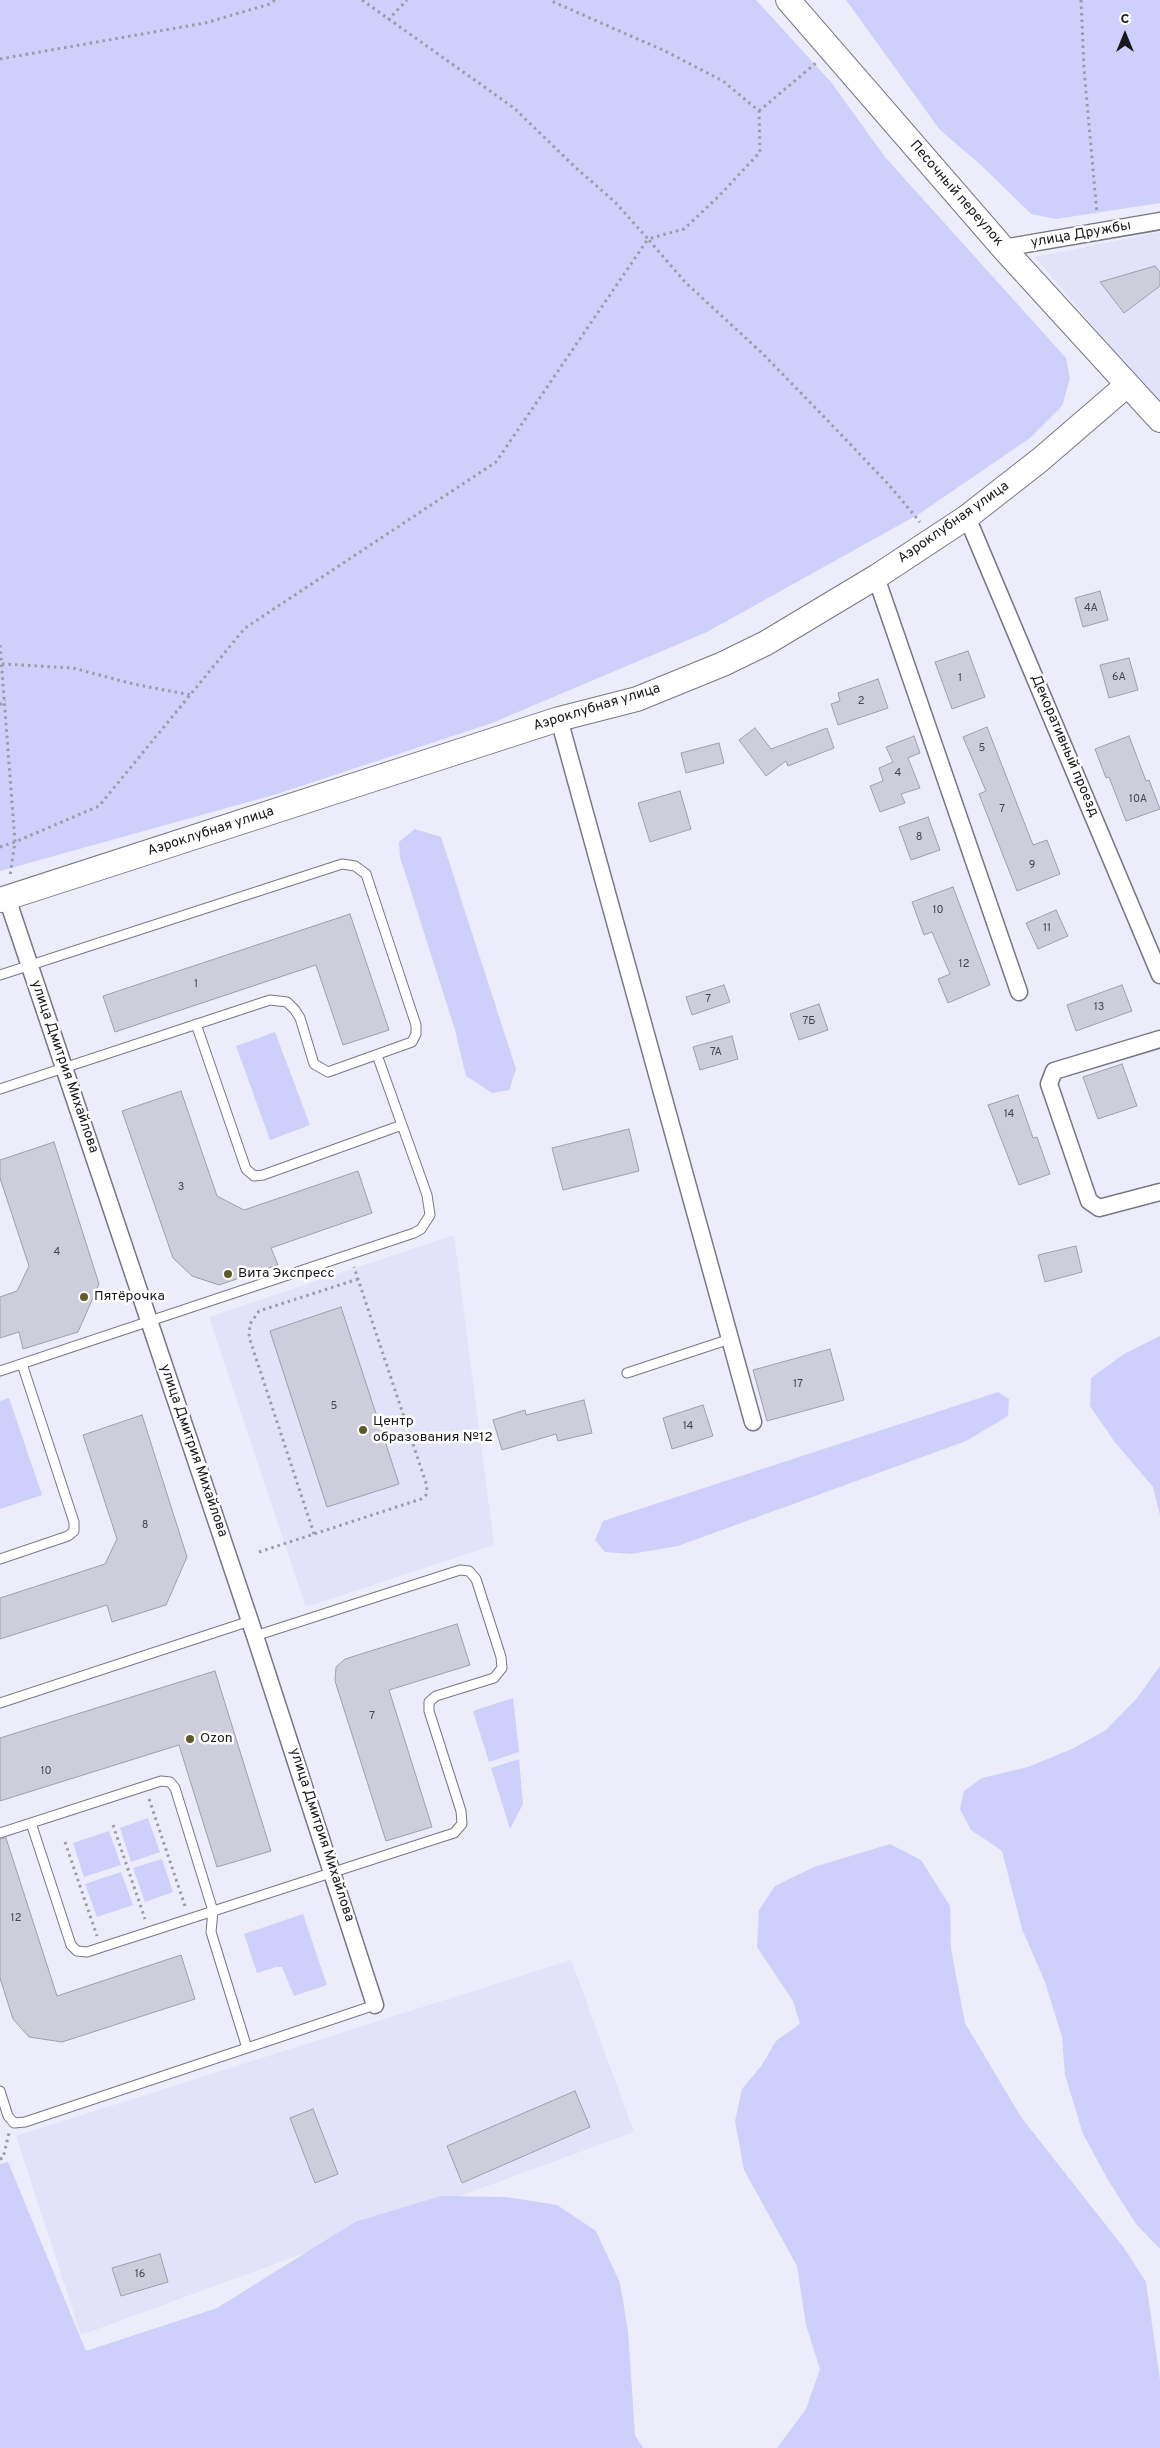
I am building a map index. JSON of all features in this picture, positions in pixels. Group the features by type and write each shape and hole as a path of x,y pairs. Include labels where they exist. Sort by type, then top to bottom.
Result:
{"street":[{"name":"Песочный переулок","path":"788,0 1003,248 1160,420"},
{"name":"улица Дружбы","path":"1003,248 1160,221"},
{"name":"Аэроклубная улица","path":"3,899 559,719 637,700 724,664 766,643 876,577 967,517 1040,460 1127,385"},
{"name":"Декоративный проезд","path":"967,517 1160,975"},
{"path":"876,577 1019,992"},
{"path":"559,719 753,1422"},
{"name":"улица Дмитрия Михайлова","path":"3,899 30,965 333,1872 375,2005"},
{"path":"1160,1039 1054,1071 1049,1084 1089,1201 1099,1208 1160,1192"}],"lane":[{"path":"0,975 342,864 355,866 366,874 416,1025 416,1034 412,1042 328,1072 314,1064 300,1018 287,1002 270,1000 0,1089"},
{"path":"196,1024 246,1169 254,1176 263,1175 402,1125"},
{"path":"0,1371 350,1255 421,1229 430,1215 427,1195 377,1054"},
{"path":"627,1373 730,1339"},
{"path":"0,1559 68,1536 74,1531 74,1522 22,1364"},
{"path":"0,1703 252,1628 460,1570 469,1571 476,1579 501,1657 502,1668 494,1678 436,1696 429,1702 429,1710 461,1811 462,1824 454,1833 87,1952 76,1951 71,1945 32,1823"},
{"path":"0,1833 144,1786 161,1781 170,1782 175,1788 213,1911 211,1932 247,2048"},
{"path":"0,2091 8,2116 12,2121 14,2123 25,2122 375,2005"}],"path":[{"path":"0,59 205,23 270,4 275,0"},
{"path":"362,0 514,108 575,167 616,202 685,282 763,354 889,485 933,539"},
{"path":"388,20 407,0"},
{"path":"0,846 15,842 99,806 246,628 496,462 648,239 684,229 760,152 758,111 723,81 664,51 549,0"},
{"path":"1081,0 1084,70 1098,232"},
{"path":"758,111 832,50"},
{"path":"0,645 6,700 15,842 3,899"},
{"path":"2,664 74,668 134,684 191,695"},
{"path":"0,705 6,700"},
{"path":"259,1552 421,1499 426,1495 427,1486 350,1255"},
{"path":"314,1534 249,1337 250,1324 259,1311 358,1279"},
{"path":"144,1786 190,1918"},
{"path":"113,1825 149,1932"},
{"path":"64,1842 101,1947"},
{"path":"0,2159 3,2158 12,2121"}],"shaded area":[{"path":"0,0 756,0 831,82 885,157 1066,358 1070,379 1062,406 1030,438 919,514 707,632 492,723 277,794 0,871"},
{"path":"846,0 1160,0 1160,203 1056,219 1031,214 982,166 940,130"},
{"path":"1160,232 1160,405 1035,257"},
{"path":"415,829 441,837 516,1069 509,1090 492,1093 466,1076 455,1030 400,857 399,842"},
{"path":"275,1032 310,1125 270,1140 236,1046"},
{"name":"Центр образования №12","path":"454,1235 494,1545 306,1607 209,1317"},
{"path":"1160,1336 1160,1515 1153,1487 1114,1441 1090,1406 1091,1378 1124,1354"},
{"path":"998,1392 1009,1399 1008,1416 966,1441 678,1546 631,1554 605,1552 595,1540 603,1521"},
{"path":"9,1398 42,1495 0,1509 0,1401"},
{"path":"1160,1666 1160,2249 1136,2224 1108,2180 1083,2134 1065,2075 1062,2037 1045,1982 1022,1929 1002,1851 971,1830 960,1809 964,1791 982,1778 1028,1767 1074,1748 1106,1730 1137,1698"},
{"path":"513,1698 519,1752 489,1762 473,1711"},
{"path":"519,1759 523,1804 510,1829 491,1768"},
{"path":"148,1818 160,1852 131,1862 120,1828"},
{"path":"109,1831 121,1865 84,1877 73,1843"},
{"path":"890,1844 921,1860 950,1906 951,1949 965,2023 1021,2117 1124,2248 1146,2282 1160,2380 1160,2448 777,2448 806,2409 820,2369 806,2325 797,2266 744,2170 735,2121 742,2089 762,2065 776,2041 800,2024 793,2001 757,1947 759,1910 775,1886 814,1867"},
{"path":"162,1859 173,1892 145,1902 133,1868"},
{"path":"121,1872 133,1905 97,1917 85,1884"},
{"path":"303,1914 327,1985 294,1996 282,1967 257,1973 244,1934"},
{"path":"571,1960 634,2132 81,2335 16,2136"},
{"path":"8,2162 86,2351 217,2308 355,2222 441,2196 507,2197 557,2205 596,2231 620,2283 628,2331 635,2435 643,2448 0,2448 0,2164"}],"building":[{"path":"1155,266 1160,272 1160,286 1124,313 1100,282"},
{"path":"1100,591 1108,620 1083,627 1075,598"},
{"path":"968,651 985,697 952,709 935,662"},
{"path":"1129,658 1138,690 1109,698 1100,665"},
{"path":"878,679 888,708 838,725 831,704 840,701 838,693"},
{"path":"987,727 1033,845 1047,840 1060,874 1017,891 979,794 986,791 963,737"},
{"path":"755,728 771,749 827,728 834,748 788,766 786,761 766,776 739,740"},
{"path":"914,736 920,753 908,758 920,788 901,794 905,803 880,812 870,786 883,781 879,768 893,762 886,747"},
{"path":"1129,736 1146,781 1149,780 1160,809 1126,821 1109,777 1106,778 1095,749"},
{"path":"719,743 724,763 686,773 681,753"},
{"path":"680,791 691,829 650,842 638,803"},
{"path":"928,817 940,850 911,860 899,827"},
{"path":"953,887 990,985 948,1003 938,979 950,974 932,932 924,935 912,902"},
{"path":"1056,910 1068,936 1038,949 1026,923"},
{"path":"350,914 389,1030 343,1045 316,965 115,1032 103,996"},
{"path":"724,985 730,1002 692,1015 686,997"},
{"path":"1122,985 1132,1011 1076,1031 1067,1005"},
{"path":"819,1004 828,1030 799,1040 790,1014"},
{"path":"732,1036 738,1059 700,1070 693,1047"},
{"path":"1122,1064 1137,1106 1098,1119 1083,1077"},
{"path":"181,1091 217,1196 244,1210 358,1171 372,1213 271,1248 278,1265 219,1285 192,1276 173,1258 122,1111"},
{"path":"1018,1095 1033,1138 1037,1137 1050,1174 1019,1185 988,1105"},
{"path":"629,1129 639,1171 563,1190 552,1148"},
{"path":"54,1142 99,1284 78,1332 23,1349 19,1332 0,1338 0,1297 17,1291 29,1266 0,1178 0,1160"},
{"path":"1076,1246 1082,1272 1045,1282 1038,1255"},
{"path":"341,1307 399,1484 327,1507 270,1331"},
{"path":"830,1349 844,1400 767,1421 753,1370"},
{"path":"584,1400 592,1433 558,1441 556,1434 502,1450 493,1420 525,1410 526,1415"},
{"path":"703,1405 713,1436 672,1449 663,1418"},
{"path":"142,1415 187,1557 166,1605 112,1622 107,1605 0,1639 0,1598 105,1564 117,1539 83,1435"},
{"path":"457,1624 470,1665 389,1690 432,1827 386,1841 335,1681 336,1667 345,1659"},
{"path":"215,1671 271,1851 217,1867 179,1745 0,1801 0,1738"},
{"path":"6,1838 57,1996 181,1955 195,1999 62,2042 29,2037 13,2019 0,1978 0,1839"},
{"path":"575,2091 590,2127 462,2183 447,2146"},
{"path":"313,2109 338,2174 315,2183 290,2118"},
{"path":"160,2254 168,2282 121,2296 112,2268"}],"place":[{"name":"Вита Экспресс","path":"228,1274"},
{"name":"Пятёрочка","path":"84,1297"},
{"name":"Центр образования №12","path":"363,1430"},
{"name":"Ozon","path":"190,1739"}]}
